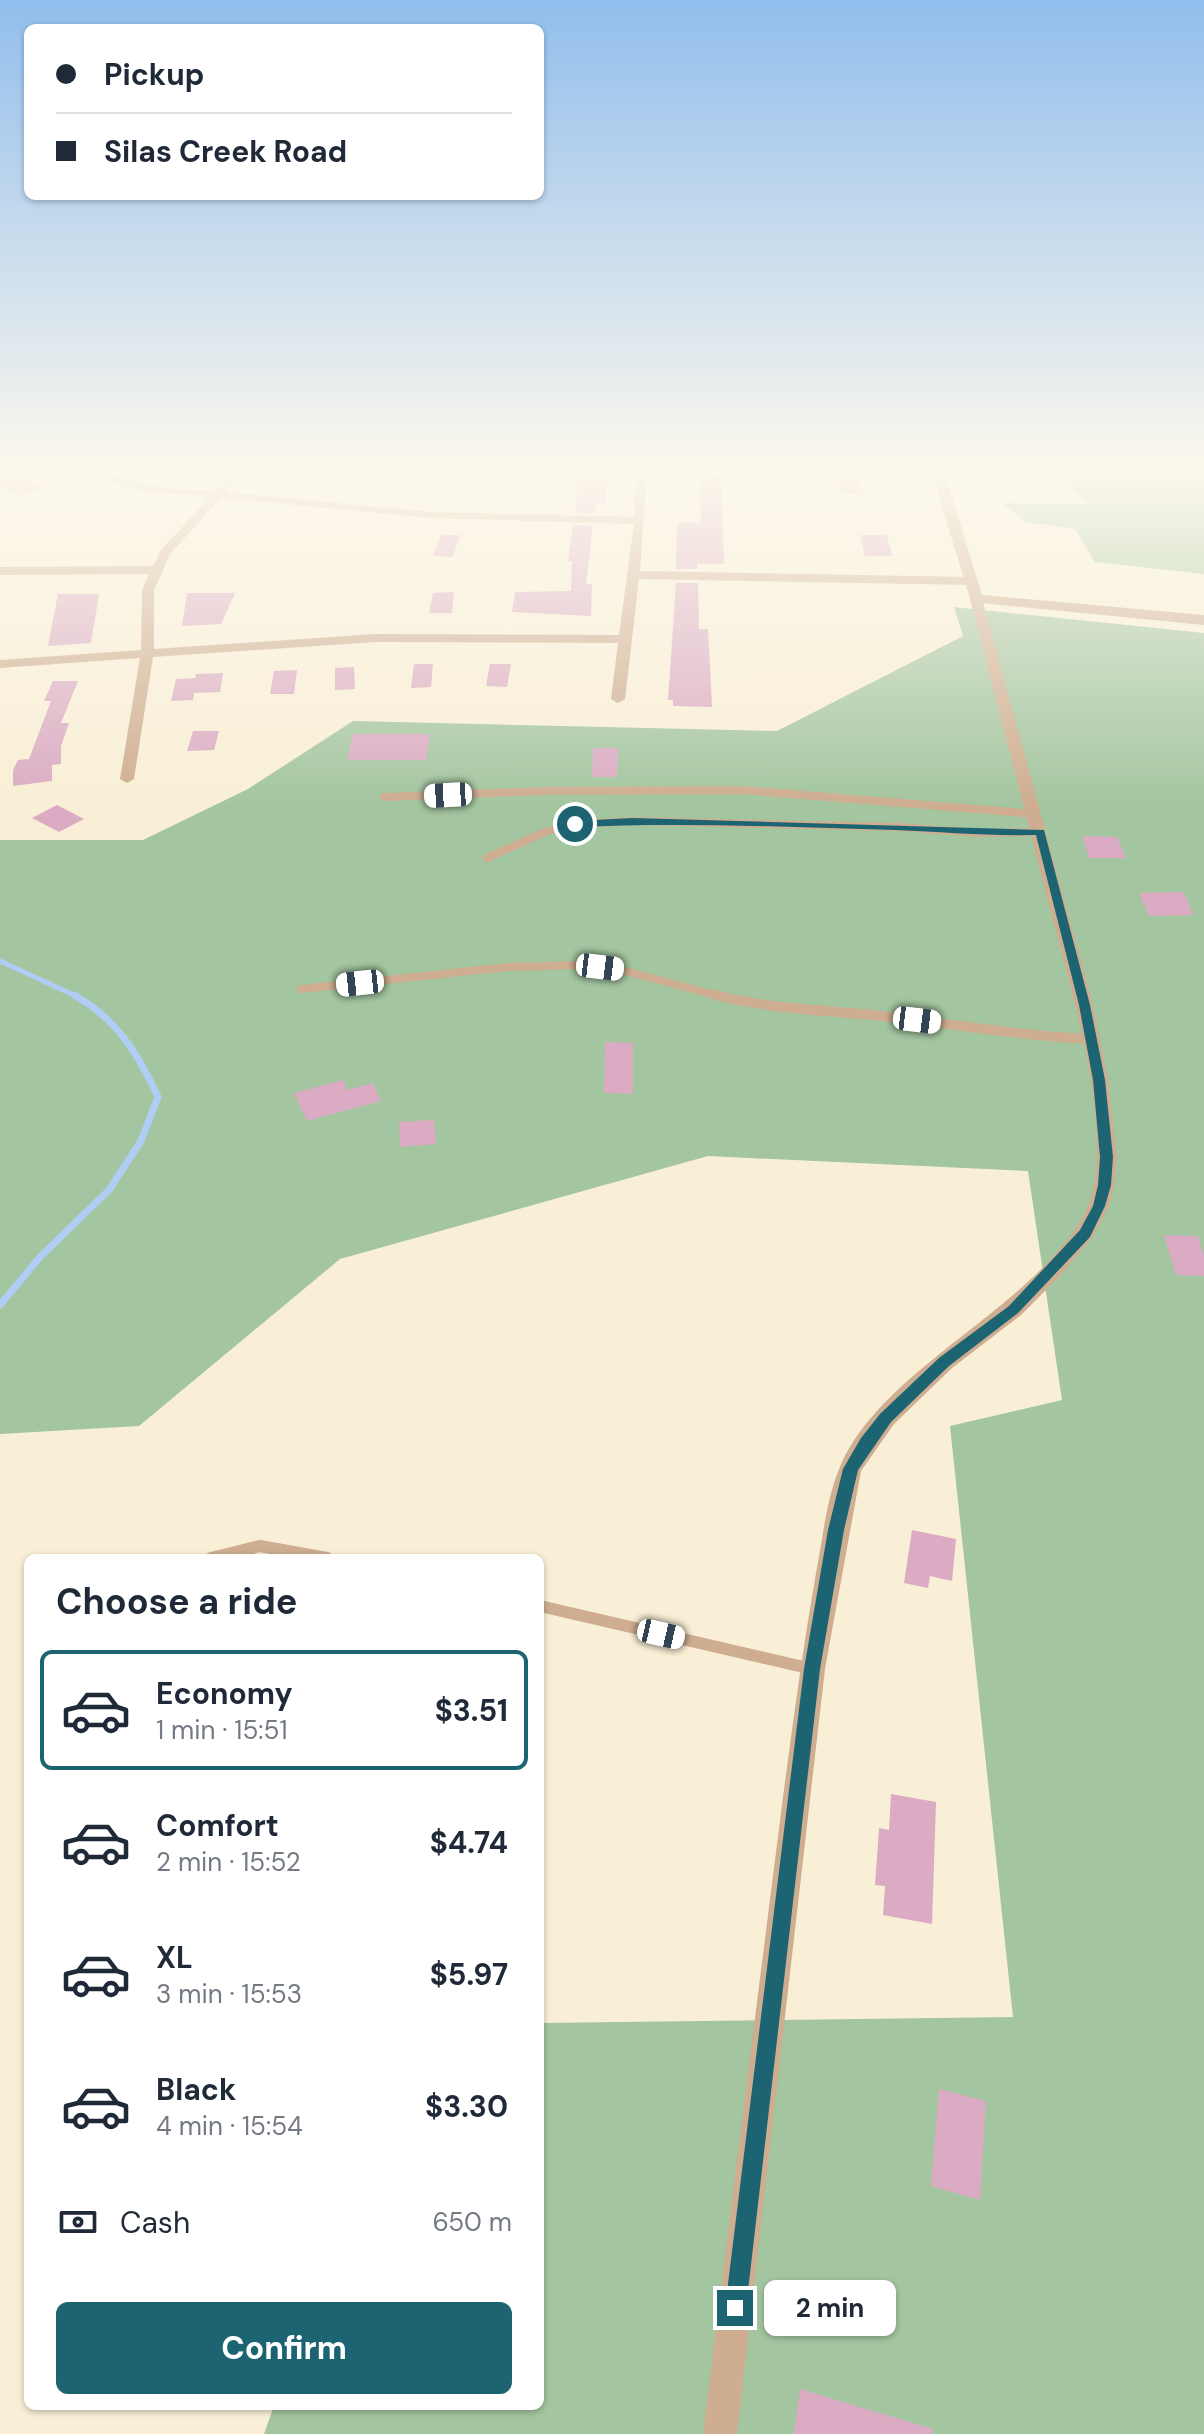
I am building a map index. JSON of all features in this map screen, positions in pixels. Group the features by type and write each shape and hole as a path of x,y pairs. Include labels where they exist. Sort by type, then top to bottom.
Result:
{"street":[{"path":"127,779 147,653 148,590 152,581"},
{"path":"618,699 632,581"},
{"path":"760,581 974,590 1204,620"},
{"path":"720,2434 812,1669 850,1469 866,1442 886,1418 944,1362 1014,1309 1052,1272 1085,1233 1099,1206 1107,1157 1091,1039 1038,823 971,581"},
{"path":"0,664 376,638 626,639"}],"lane":[{"path":"384,797 544,791 742,790 1038,823"},
{"path":"487,858 545,832 575,824 633,821 899,827 979,833 1038,823"},
{"path":"301,989 508,967 579,965 621,970 749,1004 890,1017 1040,1037 1091,1039"},
{"path":"227,1554 260,1546 305,1554"},
{"path":"544,1607 812,1669"}],"green space":[{"path":"954,607 1204,633 1204,2434 264,2434 273,2410 544,2410 544,2023 1013,2017 950,1426 1062,1400 1028,1171 708,1156 340,1259 139,1426 0,1434 0,840 143,840 248,789 353,721 777,731 963,636"}],"building":[{"path":"571,581 586,581 586,584 592,584 591,616 512,612 515,592 571,591"},
{"path":"676,583 698,583 699,629 708,629 712,707 673,706 673,700 668,700"},
{"path":"454,592 452,613 429,613 433,593"},
{"path":"187,593 235,593 221,624 182,626"},
{"path":"58,594 99,594 91,643 48,646"},
{"path":"414,664 433,664 431,687 411,688"},
{"path":"490,664 511,664 507,687 486,686"},
{"path":"354,667 355,689 335,690 335,668"},
{"path":"297,670 294,694 270,694 274,671"},
{"path":"223,673 220,692 194,693 193,700 171,701 176,679 195,678 196,674"},
{"path":"53,681 78,681 61,723 69,723 61,746 61,764 52,765 52,781 13,786 13,770 18,760 29,759 51,701 44,701"},
{"path":"193,731 219,731 214,750 187,751"},
{"path":"353,734 430,734 426,760 347,760"},
{"path":"593,748 618,748 617,777 592,777"},
{"path":"57,805 84,819 59,832 32,818"},
{"path":"1082,836 1117,837 1126,858 1089,858"},
{"path":"1183,892 1194,915 1149,916 1139,893"},
{"path":"605,1042 633,1043 633,1094 604,1093"},
{"path":"343,1080 348,1090 373,1083 381,1101 307,1121 294,1093"},
{"path":"434,1120 436,1144 400,1147 399,1122"},
{"path":"1164,1235 1198,1236 1204,1256 1204,1276 1176,1275"},
{"path":"912,1530 956,1539 952,1581 930,1576 928,1588 904,1583"},
{"path":"891,1794 936,1802 932,1924 883,1915 885,1886 875,1885 879,1828 889,1830"},
{"path":"939,2089 986,2101 980,2200 931,2186"},
{"path":"800,2389 933,2429 932,2434 794,2434"}],"waterway":[{"path":"0,961 75,996"},
{"path":"0,1305 40,1257 109,1190 141,1141 158,1097 125,1039 102,1015 75,996"}],"route":[{"path":"575,824 633,821 899,827 979,833 1040,832 1084,1005 1099,1080 1107,1157 1099,1206 1085,1233 1052,1272 1014,1309 944,1362 886,1418 866,1442 850,1469 812,1669 735,2308"}]}
